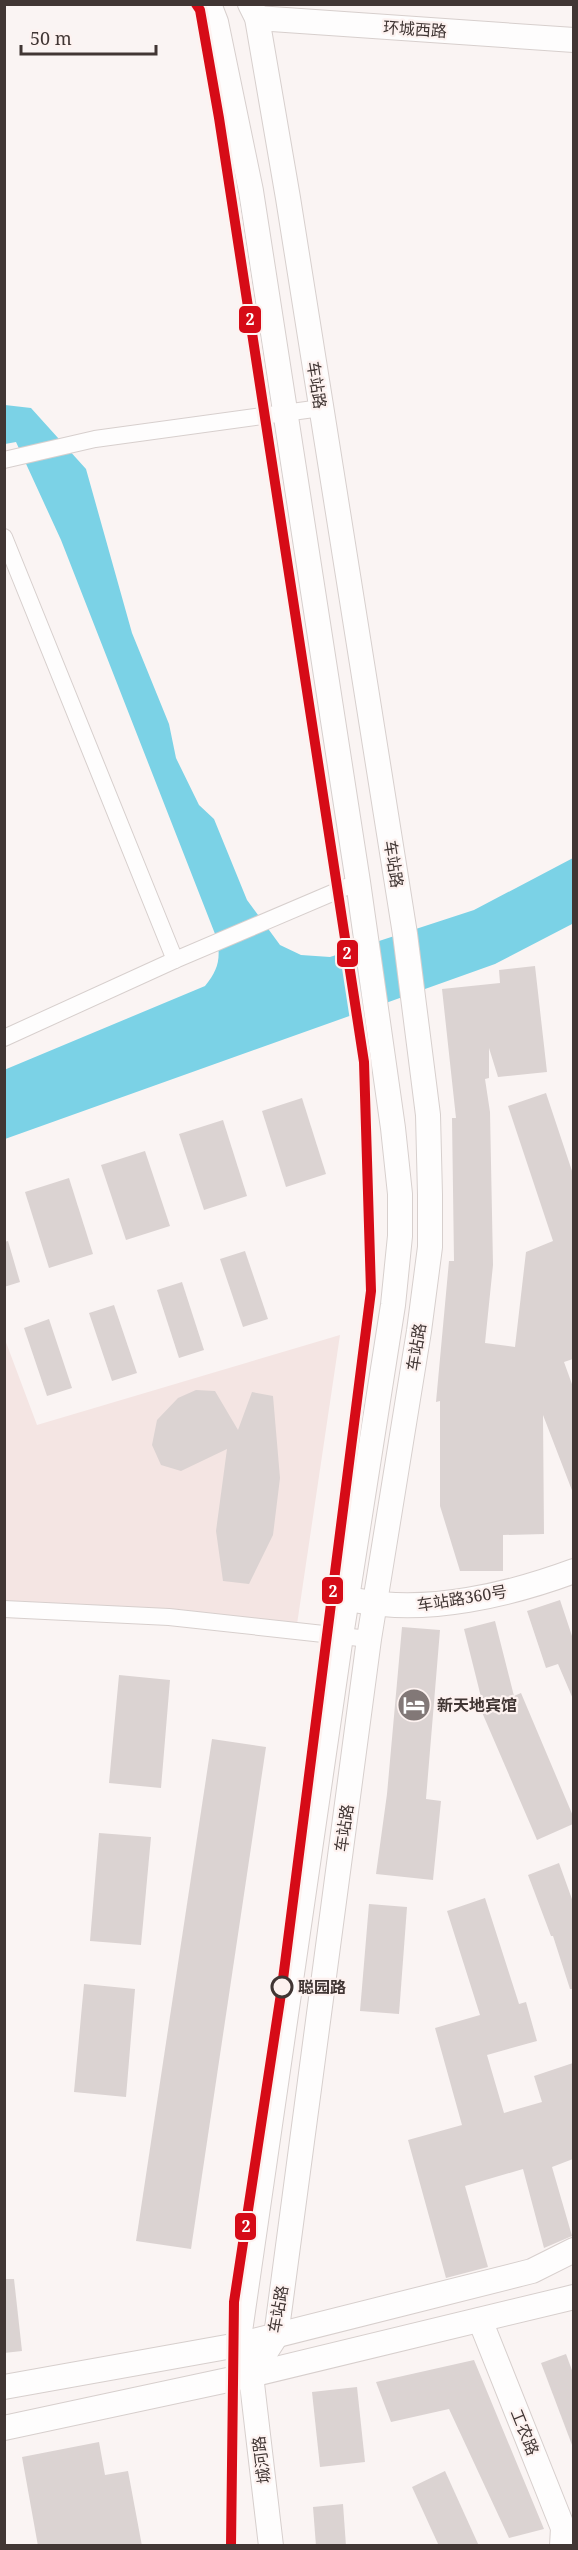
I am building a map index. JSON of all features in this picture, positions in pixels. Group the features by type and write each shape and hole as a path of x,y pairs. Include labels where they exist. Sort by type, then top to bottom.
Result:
{"main road":[{"name":"车站路","path":"209,4 216,22 251,191 358,882 393,1128 400,1194 400,1236 349,1599 341,1636 238,2345"},
{"name":"车站路","path":"251,2375 276,2336 369,1639 419,1331 430,1247 428,1115 405,934 288,198 253,11"},
{"name":"环城西路","path":"253,11 573,40"},
{"name":"车站路360号","path":"349,1599 376,1604 417,1607 533,1586 573,1571"},
{"path":"4,2387 238,2345 276,2336 532,2271 573,2250"},
{"path":"4,2428 251,2375 573,2297"},
{"name":"工农路","path":"480,2320 563,2528 562,2546"},
{"path":"238,2345 251,2375"},
{"name":"城河路","path":"251,2375 271,2546"}],"street":[{"path":"4,460 95,440 321,408"},
{"path":"4,537 175,960"},
{"path":"4,1038 175,960 358,882"},
{"path":"4,1610 169,1617 369,1639"}],"shaded area":[{"path":"340,1335 296,1631 5,1609 4,1337 37,1425"}],"water":[{"path":"5,405 31,408 86,469 132,633 169,724 176,758 199,805 214,819 247,900 280,945 301,955 330,957 474,910 573,858 574,923 495,964 5,1139 4,1070 205,986 216,969 219,953 217,939 61,540 16,442 5,444"}],"building":[{"path":"535,966 547,1072 498,1077 489,1048 489,1078 485,1079 490,1112 493,1265 485,1343 515,1347 526,1252 553,1241 508,1106 546,1093 573,1174 573,1359 564,1362 573,1387 573,1493 543,1415 544,1534 503,1535 503,1571 460,1571 440,1506 440,1401 436,1402 449,1261 454,1261 452,1118 456,1118 442,989 500,983 499,970"},
{"path":"302,1098 326,1174 286,1187 262,1111"},
{"path":"223,1120 247,1196 204,1210 179,1134"},
{"path":"145,1151 170,1226 126,1240 101,1165"},
{"path":"69,1178 93,1254 49,1268 25,1192"},
{"path":"8,1241 20,1282 4,1287 4,1242"},
{"path":"245,1251 268,1319 243,1327 220,1259"},
{"path":"182,1282 204,1350 179,1358 157,1290"},
{"path":"114,1305 137,1373 112,1381 89,1313"},
{"path":"49,1319 72,1388 47,1396 24,1328"},
{"path":"196,1390 215,1391 238,1430 252,1392 273,1396 280,1478 273,1535 249,1584 223,1581 216,1531 227,1449 181,1471 161,1465 152,1445 157,1420 178,1398"},
{"path":"560,1600 573,1639 573,1699 558,1664 546,1668 527,1611"},
{"path":"495,1621 514,1696 521,1693 573,1816 573,1824 537,1840 481,1710 484,1709 464,1629"},
{"path":"402,1627 440,1630 426,1799 441,1801 433,1880 376,1874 387,1794"},
{"path":"119,1675 170,1680 161,1788 109,1783"},
{"path":"212,1739 266,1747 191,2249 136,2241"},
{"path":"99,1833 151,1837 141,1945 90,1941"},
{"path":"559,1863 573,1902 573,1989 570,1989 553,1936 551,1936 528,1875"},
{"path":"485,1898 519,2004 526,2002 537,2041 487,2055 504,2113 542,2102 534,2076 573,2063 573,2159 552,2167 572,2236 544,2248 523,2169 465,2186 488,2267 446,2278 408,2140 462,2125 435,2028 480,2015 447,1911"},
{"path":"369,1904 407,1907 399,2014 360,2011"},
{"path":"84,1984 135,1989 126,2097 74,2092"},
{"path":"4,2279 14,2279 22,2351 4,2353"},
{"path":"566,2354 573,2373 572,2445 541,2363"},
{"path":"474,2360 544,2529 509,2538 449,2409 391,2422 376,2382"},
{"path":"357,2387 365,2462 320,2467 312,2392"},
{"path":"99,2442 105,2475 128,2471 142,2546 38,2546 22,2457"},
{"path":"445,2471 479,2546 439,2546 412,2487"},
{"path":"343,2504 346,2546 316,2546 313,2507"}],"transit line":[{"name":"2","path":"196,4 200,10 219,118 364,1062 371,1291 282,1987 234,2302 231,2546"}],"place":[{"name":"新天地宾馆","path":"414,1705"},
{"name":"聪园路","path":"282,1987"}]}
